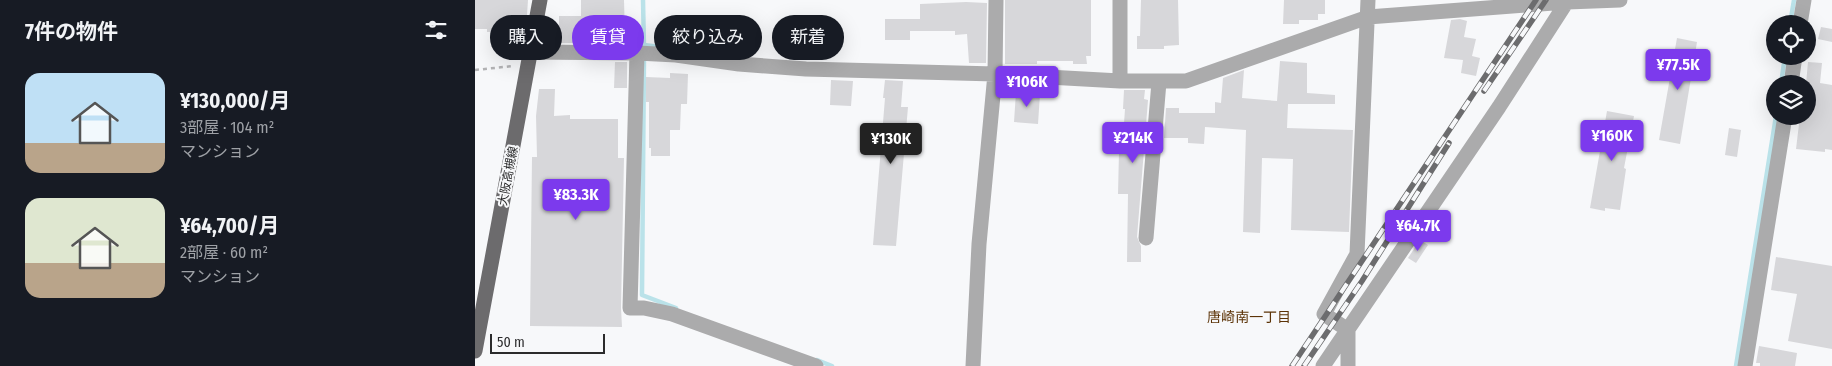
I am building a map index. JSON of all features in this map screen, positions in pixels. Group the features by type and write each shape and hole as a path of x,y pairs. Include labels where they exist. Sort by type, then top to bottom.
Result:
{"main road":[{"name":"大阪高槻線","path":"537,15 540,0"},
{"name":"大阪高槻線","path":"475,351 529,60"}],"street":[{"path":"973,366 979,244 995,74 996,0"},
{"path":"1120,0 1120,81"},
{"path":"1348,330 1324,314 1357,254 1368,0"},
{"path":"644,54 806,69 995,74 1120,81 1186,81 1368,17 1567,1 1620,0"},
{"path":"1802,15 1804,0"},
{"path":"1323,366 1499,107 1567,1"},
{"path":"637,60 630,308 644,308 672,314 816,366"},
{"path":"1146,238 1159,82"},
{"path":"1745,366 1784,125"},
{"path":"1348,330 1348,366"}],"path":[{"path":"475,70 520,60"}],"building":[{"path":"475,0 528,0 527,15 490,15 490,32 487,32 487,29 475,29"},
{"path":"581,0 624,0 624,15 581,15"},
{"path":"1005,0 1091,0 1091,56 1086,56 1087,64 1073,64 1073,61 1037,61 1037,64 1005,64"},
{"path":"1141,0 1178,0 1179,45 1164,46 1164,49 1137,49 1137,36 1140,36"},
{"path":"1284,0 1325,0 1325,14 1318,14 1318,20 1299,20 1299,24 1283,24"},
{"path":"987,3 986,63 969,63 967,34 955,35 955,31 910,31 910,40 885,40 885,19 920,19 920,4"},
{"path":"562,16 572,16 572,43 562,43"},
{"path":"1460,19 1467,21 1464,37 1476,39 1472,56 1480,58 1476,76 1461,73 1463,60 1444,58 1451,20"},
{"path":"1821,27 1832,29 1832,42 1818,39"},
{"path":"1677,38 1697,42 1680,144 1659,140"},
{"path":"1280,61 1307,63 1307,93 1335,95 1335,104 1288,104 1287,128 1353,130 1349,232 1291,230 1293,159 1262,158 1260,233 1243,232 1246,130 1205,127 1204,144 1188,143 1188,138 1164,138 1166,108 1179,108 1179,113 1215,113 1215,102 1221,103 1223,78 1244,70 1242,98 1277,101"},
{"path":"615,62 627,62 627,88 614,88"},
{"path":"1822,63 1820,83 1832,85 1832,150 1825,149 1825,152 1796,149 1799,125 1816,125 1816,75 1807,75 1808,65"},
{"path":"670,73 688,74 687,104 681,104 680,130 670,130 670,156 651,156 651,148 649,148 649,102 646,102 646,77 670,78"},
{"path":"831,80 853,81 851,106 830,105"},
{"path":"885,80 903,81 901,107 908,107 896,246 873,245"},
{"path":"539,89 555,89 554,116 570,115 570,119 618,119 618,158 624,158 622,327 530,326 532,157 537,157 536,116"},
{"path":"1124,90 1145,90 1144,99 1148,100 1137,237 1141,246 1141,262 1127,262 1128,194 1118,194 1119,152 1122,152 1125,109 1123,109"},
{"path":"1016,92 1040,94 1038,124 1014,122"},
{"path":"1607,111 1634,116 1624,168 1626,169 1620,210 1605,208 1605,211 1590,208"},
{"path":"1729,128 1741,130 1737,157 1725,155"},
{"path":"1420,240 1428,245 1416,263 1408,258"},
{"path":"1776,257 1832,266 1832,349 1788,341 1797,294 1771,290"},
{"path":"1759,346 1797,353 1795,366 1760,366 1760,363 1756,363"}],"waterway":[{"path":"643,0 643,15"},
{"path":"1792,15 1794,0"},
{"path":"644,45 654,46"},
{"path":"644,60 642,295 676,308"},
{"path":"1782,75 1784,65"},
{"path":"1736,366 1775,125"},
{"path":"817,360 832,366"}],"railway":[{"path":"1292,366 1536,0"},
{"path":"1484,91 1546,0"},
{"path":"1304,366 1362,281 1449,143"}],"district":[{"name":"唐崎南一丁目","path":"1249,317"}]}
